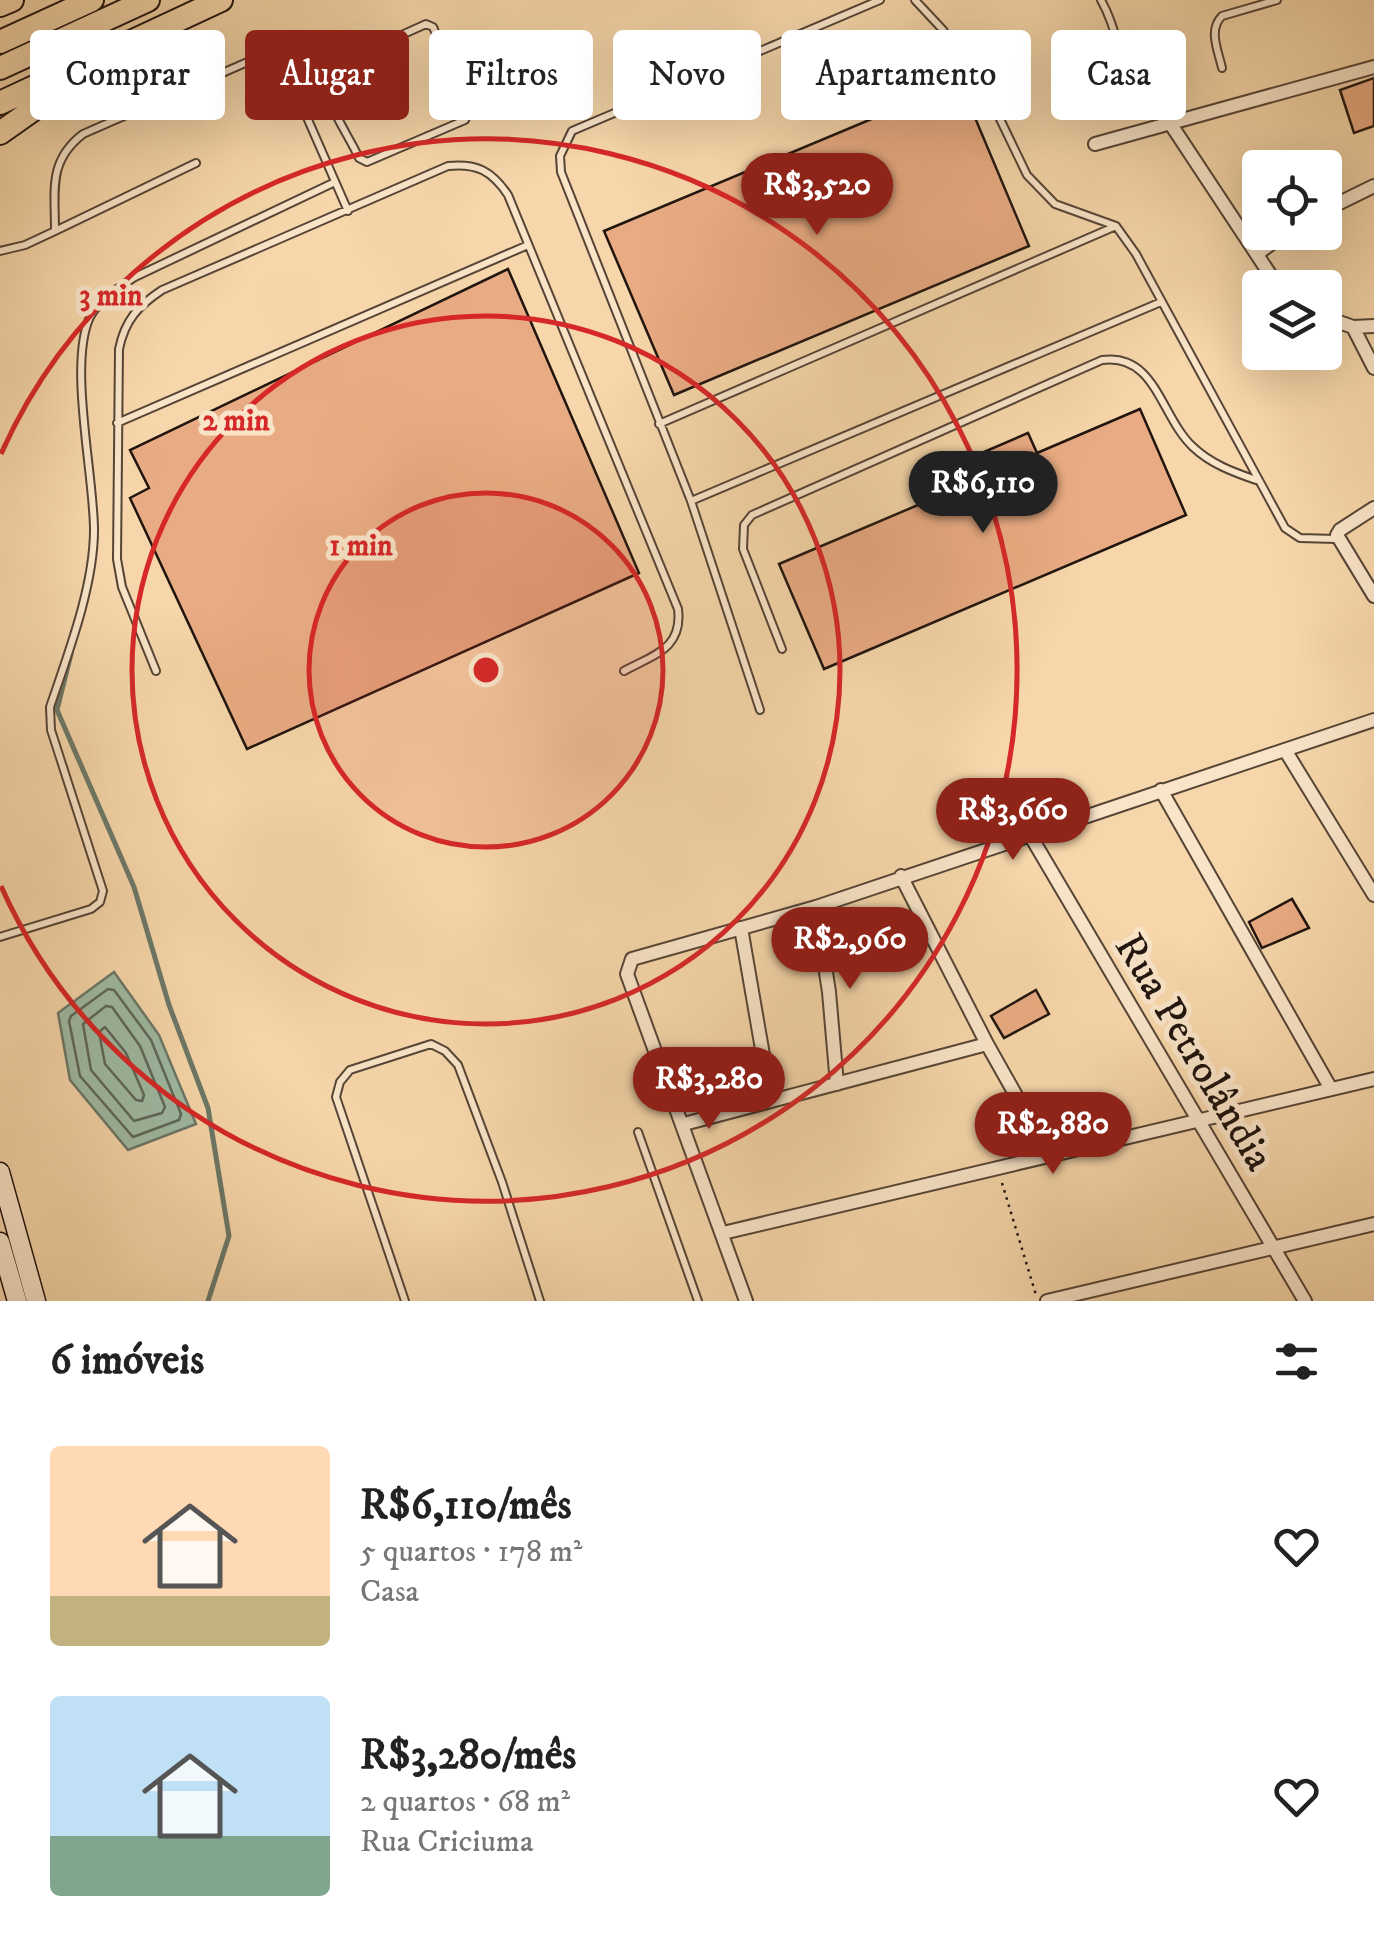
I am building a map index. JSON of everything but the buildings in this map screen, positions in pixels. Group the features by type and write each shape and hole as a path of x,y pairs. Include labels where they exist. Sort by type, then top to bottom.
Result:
{"highway":[{"path":"0,5 12,0"},
{"path":"0,42 92,0"},
{"path":"0,68 148,0"},
{"path":"158,30 221,0"},
{"path":"0,103 30,89"},
{"path":"0,133 30,112"}],"street":[{"path":"1095,144 1374,66"},
{"path":"1174,122 1267,270"},
{"path":"1342,202 1374,186"},
{"path":"1256,254 1262,250"},
{"path":"1342,323 1374,326"},
{"path":"1353,327 1374,368"},
{"path":"1374,508 1340,530 1337,539 1374,596"},
{"path":"746,1301 628,974 632,959 816,907 1374,720"},
{"path":"1285,750 1374,896"},
{"path":"1161,790 1330,1090"},
{"name":"Rua Petrolândia","path":"1030,835 1306,1301"},
{"path":"901,876 987,1044 1050,1156"},
{"path":"816,907 837,1084"},
{"path":"741,928 771,1101"},
{"path":"684,1124 987,1044"},
{"path":"723,1233 1374,1079"},
{"path":"0,1172 36,1301"},
{"path":"1048,1301 1374,1224"},
{"path":"0,1242 17,1301"}],"lane":[{"path":"760,710 692,501 561,172 560,156 572,131 880,0"},
{"path":"915,0 943,30 990,103 1027,174 1054,204 1116,226 1136,254 1285,528 1300,538 1337,539"},
{"path":"1101,0 1112,19 1126,70 1141,93 1174,122"},
{"path":"1222,68 1214,32 1217,21 1222,16 1277,0"},
{"path":"426,24 433,28 469,112 465,120 367,162 359,158 332,102 324,84 324,74 330,67 426,24"},
{"path":"55,231 56,168 70,145 83,134 245,62"},
{"path":"309,120 348,211"},
{"path":"0,250 26,245 196,163"},
{"path":"156,671 122,587 116,559 122,332 140,305 162,290 448,166 466,164 497,178 508,195 678,609 678,634 670,645 624,671"},
{"path":"0,937 92,909 100,902 103,890 50,719 50,707 90,568 94,530 83,366 83,347 91,316 113,291 135,277 335,182"},
{"path":"659,424 1116,226"},
{"path":"118,423 528,245"},
{"path":"692,501 1161,302"},
{"path":"782,648 743,549 744,525 752,516 1102,360 1128,361 1141,368 1194,448 1226,470 1256,480"},
{"path":"405,1301 336,1096 340,1082 350,1070 431,1044 445,1051 458,1065 502,1182 540,1301"},
{"path":"638,1132 698,1301"}],"path":[{"path":"998,1168 1038,1301"}],"water":[{"path":"114,972 159,1035 196,1124 128,1150 70,1080 58,1013"}],"waterway":[{"path":"71,654 57,710 134,887 169,1005 208,1108 229,1236 208,1301"}]}
